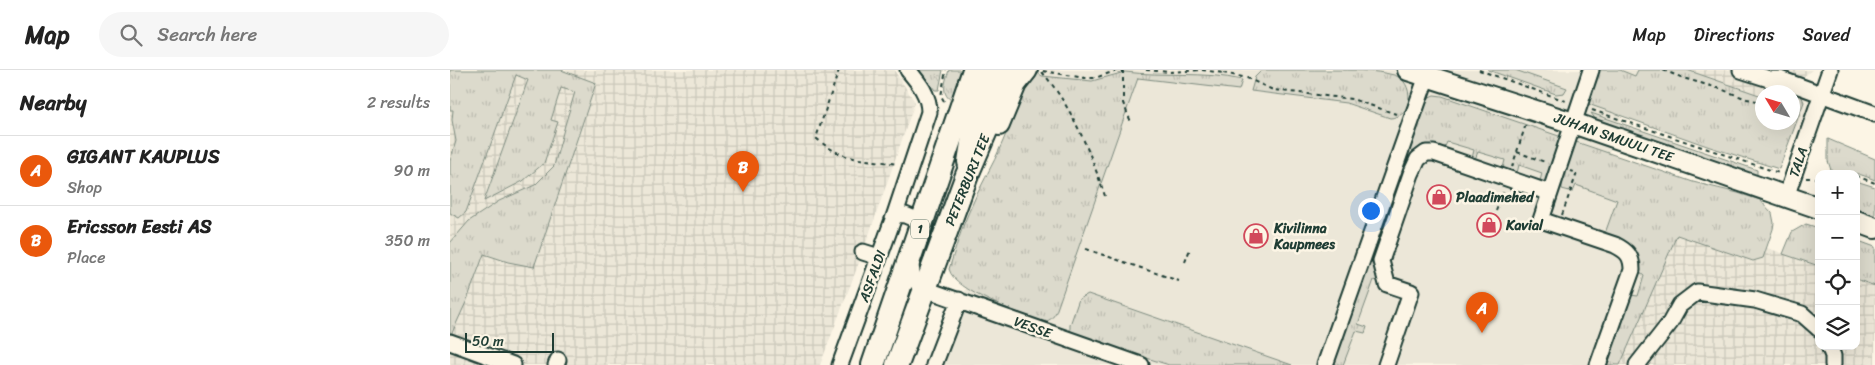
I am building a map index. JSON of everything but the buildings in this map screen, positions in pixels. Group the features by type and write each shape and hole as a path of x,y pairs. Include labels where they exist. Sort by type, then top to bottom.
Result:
{"highway":[{"name":"PETERBURI TEE","path":"873,365 974,70"},
{"name":"PETERBURI TEE","path":"897,365 967,175 992,119 1008,70"}],"main road":[{"path":"966,93 968,70"},
{"path":"967,175 974,124 992,70"},
{"path":"967,175 992,140 1016,84 1027,70"},
{"name":"JUHAN SMUULI TEE","path":"1418,73 1531,109 1576,114 1815,207"},
{"path":"1860,222 1875,228"}],"street":[{"name":"ASFALDI","path":"840,365 895,214 929,112 929,101 908,70"},
{"path":"1591,70 1541,220 1615,245 1630,255 1632,270 1598,365"},
{"path":"1741,70 1769,79 1780,79 1875,114"},
{"name":"TALA","path":"1786,197 1830,70"},
{"path":"1325,365 1411,119 1418,73"},
{"path":"1386,365 1411,292 1387,284 1381,261 1418,159 1426,153 1434,153 1550,193"},
{"path":"895,214 906,215 922,222"},
{"path":"863,252 879,257"},
{"path":"910,259 913,279 925,289"},
{"name":"VESSE","path":"925,289 1141,365"},
{"path":"1636,365 1670,323 1680,305 1697,292 1755,300 1802,314 1815,325"},
{"path":"934,365 959,300"},
{"path":"450,342 514,365"},
{"path":"1831,350 1833,365"}],"path":[{"path":"839,70 816,138 824,145 860,161 884,161 911,167"},
{"path":"1105,196 1094,164 1068,108 1040,70 1085,78 1095,78 1118,70"},
{"path":"1124,70 1123,103 1131,122"},
{"path":"1146,70 1223,72 1247,78 1273,90 1352,100 1411,119"},
{"path":"1479,70 1576,114 1792,178 1815,178"},
{"path":"1663,70 1755,101"},
{"path":"1496,211 1531,109"},
{"path":"821,148 824,145"},
{"path":"1860,177 1875,183"},
{"path":"1086,249 1179,281"},
{"path":"1185,262 1190,249"}],"shaded area":[{"path":"450,70 894,70 915,102 863,252 820,365 450,365"},
{"path":"1044,70 1638,70 1595,192 1680,223 1618,365 942,365 970,276"},
{"path":"1687,70 1812,70 1792,85 1755,85 1755,94"},
{"path":"1682,218 1815,265 1815,350 1860,350 1860,280 1875,285 1875,365 1618,365"}],"green space":[{"path":"450,70 561,70 596,83 534,267 508,262 484,254 467,300 452,333 450,332 450,243 469,221 499,201 535,185 554,166 575,92 561,88 551,120 558,122 544,163 523,181 484,201 528,80 516,75 466,212 459,218 450,213 450,161 456,141 452,120 453,110 450,110"},
{"path":"919,70 943,70 939,90 935,90"},
{"path":"949,70 961,70 951,100 945,90 945,82"},
{"path":"1262,70 1355,70 1394,75 1406,84 1409,99 1404,112 1390,118 1346,103 1251,91 1255,77"},
{"path":"1488,70 1515,70 1567,88 1564,93 1556,94"},
{"path":"1598,70 1620,70 1635,76 1638,70 1687,70 1755,94 1755,130 1794,130 1779,169 1588,104"},
{"path":"1125,72 1199,75 1242,80 1239,90 1138,78 1056,312 1051,319 1044,322 1038,321 988,300 962,285 949,269 960,235 1017,106 1031,82 1038,73 1042,76 1092,81"},
{"path":"1800,93 1804,102 1800,113"},
{"path":"1434,95 1442,96 1693,182 1760,200 1772,213 1774,223 1763,258 1753,261 1677,235 1620,365 1604,365 1630,295 1638,296 1644,276 1639,269 1638,254 1631,246 1604,236 1617,200 1576,185 1573,192 1562,189 1562,181 1550,176 1544,182 1540,181 1542,173 1519,165 1517,173 1503,168 1505,160 1478,152 1475,159 1472,158 1474,150 1447,142 1444,149 1426,146 1422,147 1411,157 1374,262 1381,282 1374,280 1358,324 1367,327 1365,333 1356,331 1343,365 1333,365 1414,126 1427,98"},
{"path":"1591,113 1757,170 1757,176 1602,123 1596,120"},
{"path":"1828,139 1875,159 1875,180 1860,174 1860,170 1831,170 1828,161"},
{"path":"1860,182 1875,187 1875,218 1860,212"},
{"path":"1806,224 1815,227 1815,265 1783,254 1792,232"},
{"path":"1860,241 1875,247 1875,286 1860,280"},
{"path":"1088,294 1292,365 1169,365 1077,336 1070,330 1070,325 1079,299"}],"place":[{"name":"Ericsson Eesti AS","path":"743,192"},
{"name":"Plaadimehed","path":"1439,197"},
{"name":"Kavial","path":"1489,225"},
{"name":"Kivilinna Kaupmees","path":"1256,236"},
{"name":"GIGANT KAUPLUS","path":"1482,333"}]}
